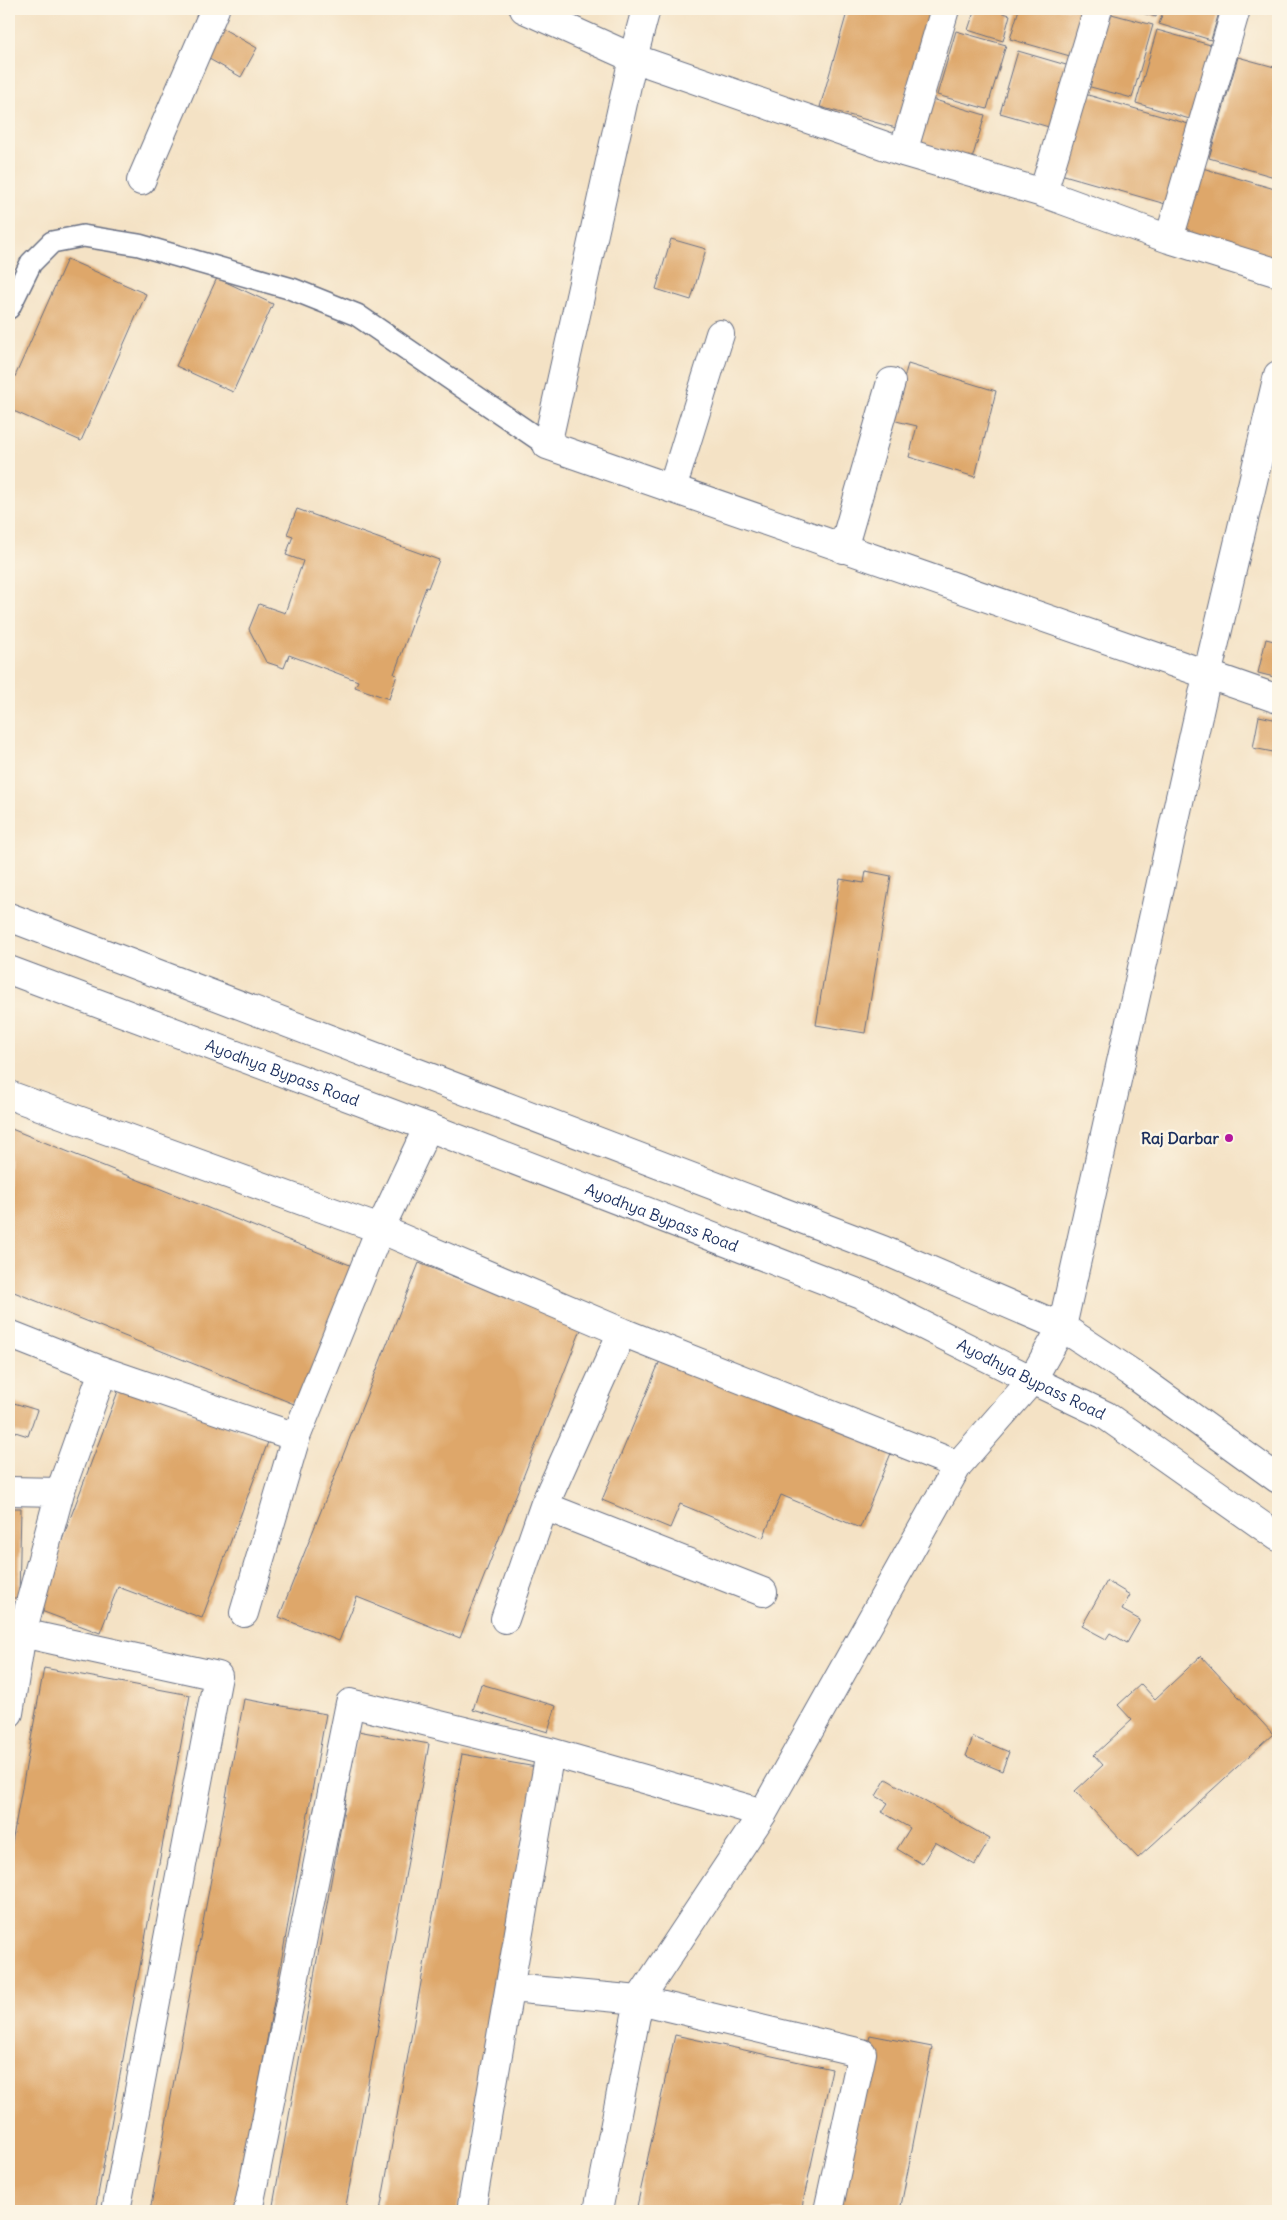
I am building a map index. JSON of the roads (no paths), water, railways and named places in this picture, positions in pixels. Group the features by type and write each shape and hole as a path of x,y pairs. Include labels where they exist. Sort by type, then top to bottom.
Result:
{"street":[{"path":"140,181 215,9"},
{"path":"524,9 633,58 903,152 1043,193 1169,239 1278,273"},
{"path":"646,9 633,58 547,445 1207,676 1278,699"},
{"path":"903,152 945,9"},
{"path":"1043,193 1098,9"},
{"path":"1169,239 1236,9"},
{"path":"672,489 720,334"},
{"path":"598,2211 639,2000 763,1813 958,1464 1032,1380 1062,1327 1207,676 1278,375"},
{"path":"843,549 891,382"},
{"path":"9,917 883,1250 1062,1327 1130,1372 1278,1479"},
{"name":"Ayodhya Bypass Road","path":"9,970 428,1127 863,1295 1105,1415 1278,1537"},
{"path":"9,1095 380,1229 622,1332 958,1464"},
{"path":"244,1612 296,1437 380,1229 428,1127"},
{"path":"505,1619 544,1506 622,1332"},
{"path":"9,1334 103,1371 296,1437"},
{"path":"9,1713 15,1633 60,1492 103,1371"},
{"path":"9,1490 60,1492"},
{"path":"544,1506 763,1592"},
{"path":"15,1633 218,1676 116,2211"},
{"path":"248,2211 350,1703 550,1752 763,1813"},
{"path":"471,2211 511,1988 550,1752"},
{"path":"511,1988 639,2000 862,2053 828,2211"}],"lane":[{"path":"9,308 31,263 52,242 83,236 139,244 292,289 357,315 547,445"}],"place":[{"name":"Raj Darbar","path":"1229,1138"}]}
